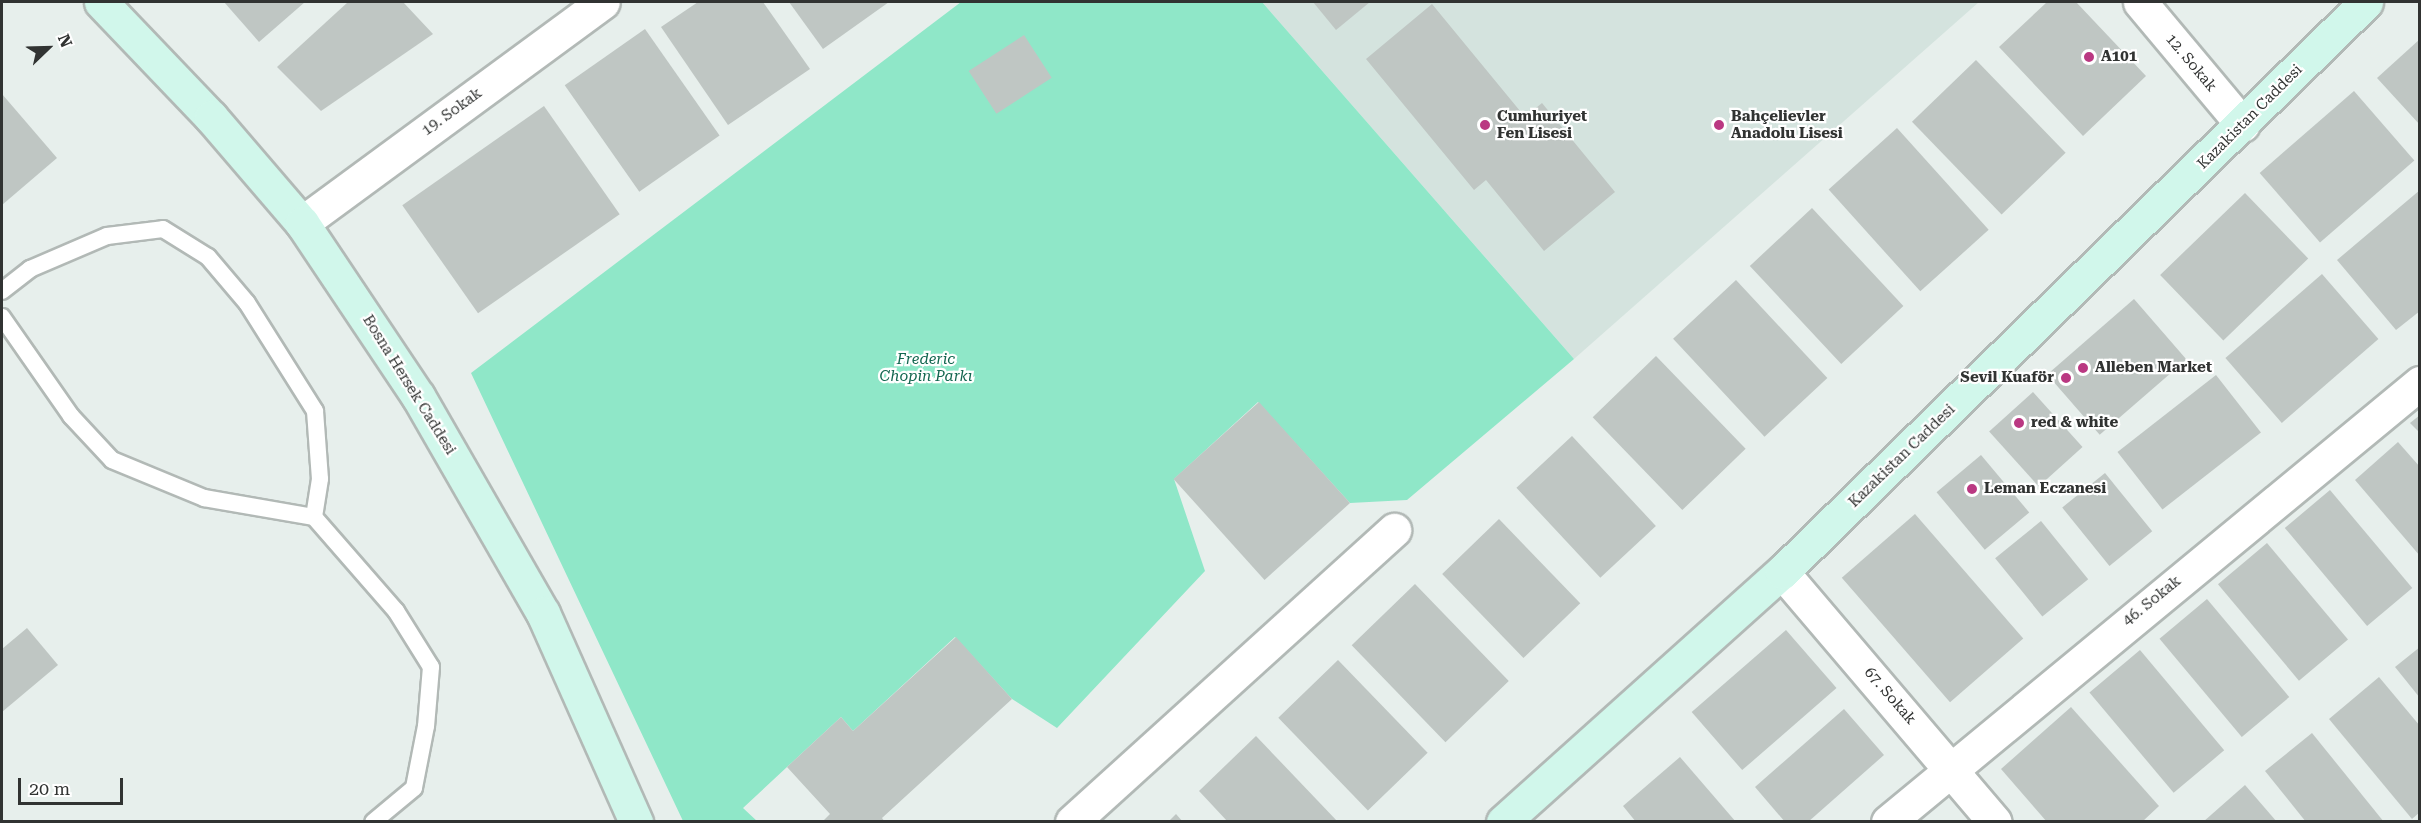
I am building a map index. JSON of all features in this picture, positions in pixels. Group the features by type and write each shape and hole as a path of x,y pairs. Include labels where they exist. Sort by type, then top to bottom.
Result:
{"main road":[{"name":"Bosna Hersek Caddesi","path":"101,2 211,117 302,223 418,396 543,613 636,822"},
{"name":"Kazakistan Caddesi","path":"1503,822 1782,572 2243,125 2366,2"}],"street":[{"name":"19. Sokak","path":"302,223 603,2"},
{"name":"12. Sokak","path":"2140,2 2243,125"},
{"name":"46. Sokak","path":"1888,822 1951,765 2420,383"},
{"path":"1072,822 1394,530"},
{"name":"67. Sokak","path":"1782,572 1951,765 1995,822"}],"lane":[{"path":"2,291 30,269 107,236 163,229 208,257 247,303 315,411 320,479 314,517"},
{"path":"2,317 71,416 112,460 204,498 314,517 396,611 431,667 414,788 373,822"}],"shaded area":[{"path":"1262,2 1979,2 1574,359"}],"green space":[{"name":"Frederic Chopin Parkı","path":"961,2 1262,2 1574,359 1407,500 1350,503 1258,402 1174,479 1205,571 1057,728 1012,699 955,637 853,731 841,717 743,808 758,822 683,821 471,373"}],"building":[{"path":"224,2 305,2 259,42"},
{"path":"348,2 403,2 433,34 321,111 277,67"},
{"path":"698,2 763,2 810,69 728,125 661,27"},
{"path":"789,2 889,2 823,49"},
{"path":"1313,2 1370,2 1336,30"},
{"path":"2047,2 2076,2 2146,76 2083,136 1999,47"},
{"path":"1432,4 1525,117 1542,103 1615,192 1544,251 1486,180 1474,190 1366,59"},
{"path":"645,29 720,135 639,192 565,85"},
{"path":"1024,35 1052,78 996,114 969,71"},
{"path":"2420,39 2420,125 2377,78"},
{"path":"1976,60 2066,153 2002,215 1912,122"},
{"path":"2354,91 2414,160 2320,242 2260,173"},
{"path":"2,94 57,158 2,205"},
{"path":"544,106 620,214 478,313 402,205"},
{"path":"1897,128 1989,230 1920,291 1829,190"},
{"path":"2420,190 2420,311 2396,330 2337,260"},
{"path":"2245,193 2308,258 2223,340 2160,275"},
{"path":"1812,208 1903,306 1841,364 1750,266"},
{"path":"2322,274 2378,339 2282,423 2225,358"},
{"path":"1736,280 1827,378 1764,437 1673,339"},
{"path":"2134,299 2186,359 2100,435 2047,374"},
{"path":"1656,356 1746,449 1682,510 1593,417"},
{"path":"2216,375 2261,433 2162,509 2117,452"},
{"path":"2033,392 2083,447 2039,486 1989,431"},
{"path":"1259,402 1350,503 1265,580 1174,479"},
{"path":"2420,415 2420,433 2410,423"},
{"path":"1572,436 1656,526 1600,578 1516,488"},
{"path":"2398,442 2420,467 2420,556 2355,480"},
{"path":"1981,455 2029,512 1985,550 1937,492"},
{"path":"2105,473 2152,531 2109,566 2062,508"},
{"path":"2330,490 2412,588 2367,626 2285,528"},
{"path":"1915,514 2023,639 1950,702 1842,578"},
{"path":"1499,519 1580,603 1523,658 1442,574"},
{"path":"2041,521 2088,579 2042,616 1995,558"},
{"path":"2267,543 2348,640 2299,681 2218,584"},
{"path":"1415,584 1509,681 1445,742 1352,645"},
{"path":"2207,599 2289,697 2242,737 2160,639"},
{"path":"27,628 58,665 2,712 2,649"},
{"path":"1786,630 1837,688 1742,770 1692,712"},
{"path":"956,637 1012,699 882,818 885,822 822,822 830,814 787,767 841,717 853,731"},
{"path":"2420,647 2420,698 2395,667"},
{"path":"2140,650 2224,750 2174,793 2089,692"},
{"path":"1338,660 1428,753 1368,810 1278,718"},
{"path":"2379,677 2420,726 2420,812 2412,819 2329,719"},
{"path":"2071,707 2159,806 2142,822 2047,822 2001,769"},
{"path":"1844,709 1884,755 1808,822 1785,822 1755,787"},
{"path":"2312,733 2384,822 2306,822 2265,771"},
{"path":"1256,736 1338,822 1228,822 1199,791"},
{"path":"1680,757 1736,822 1636,822 1623,806"},
{"path":"2245,785 2277,822 2203,822"},
{"path":"1176,814 1183,822 1168,822"}],"place":[{"name":"A101","path":"2089,57"},
{"name":"Cumhuriyet Fen Lisesi","path":"1485,125"},
{"name":"Bahçelievler Anadolu Lisesi","path":"1719,125"},
{"name":"Alleben Market","path":"2083,368"},
{"name":"Sevil Kuaför","path":"2066,378"},
{"name":"red & white","path":"2019,423"},
{"name":"Leman Eczanesi","path":"1972,489"}]}
